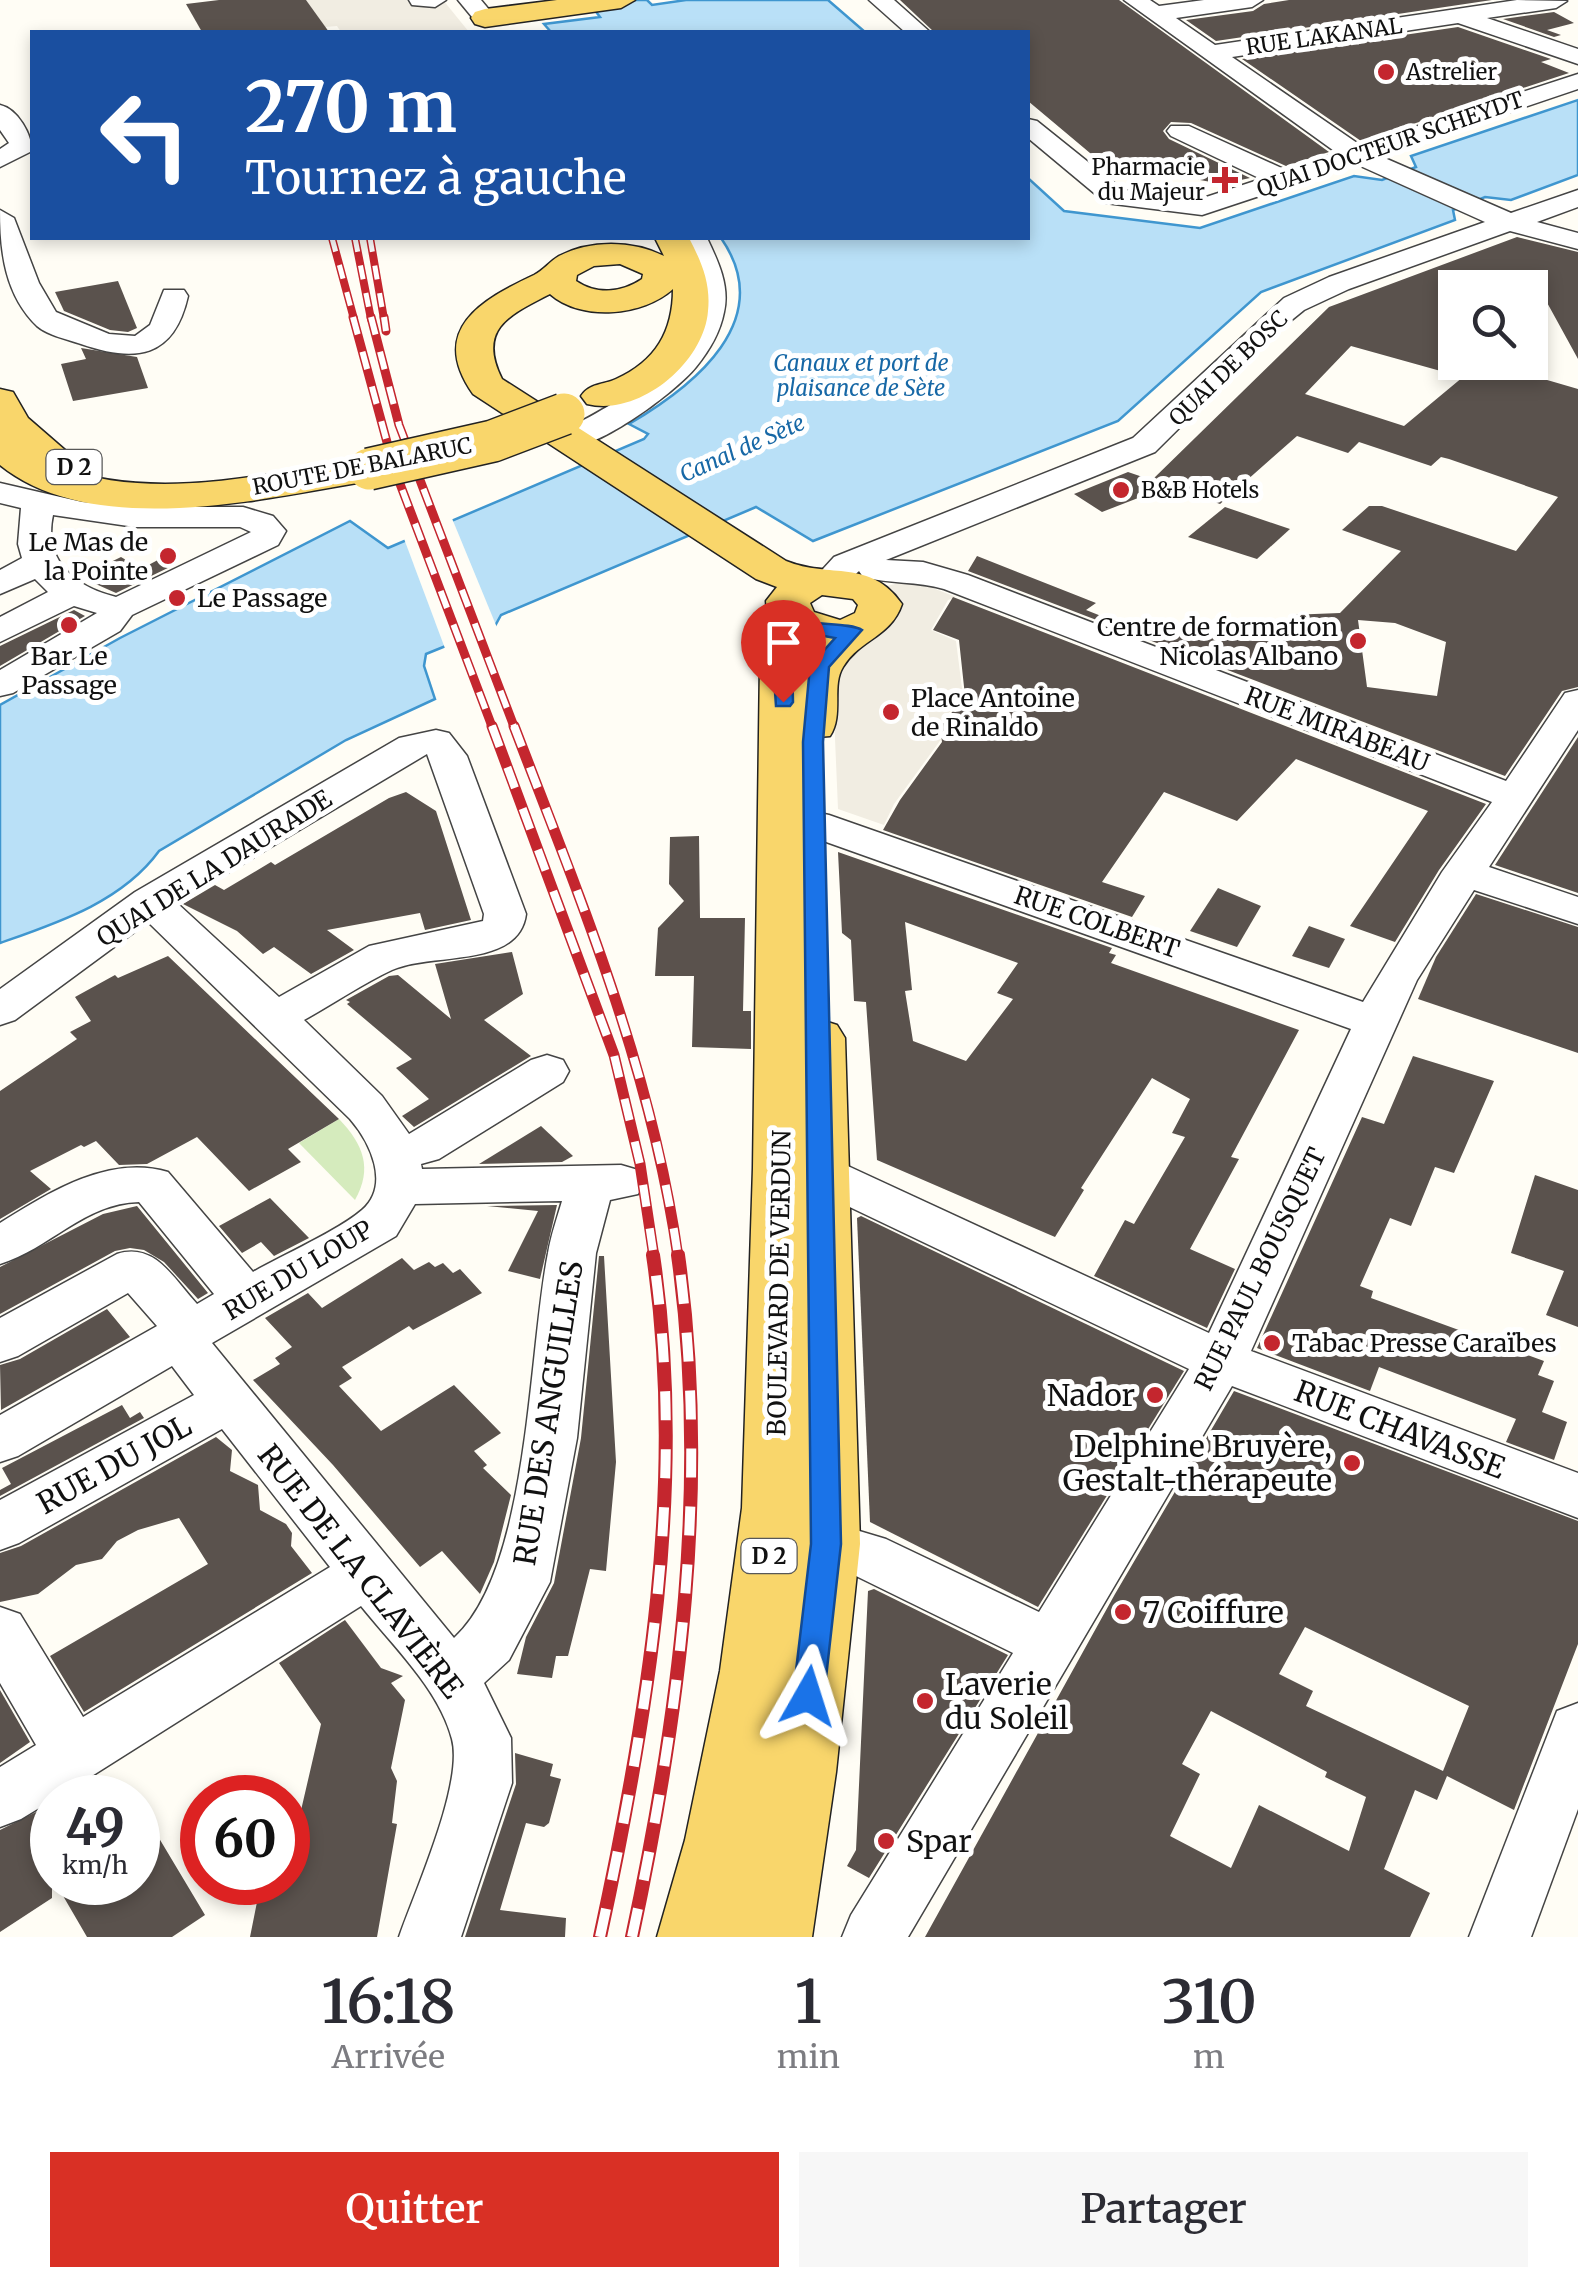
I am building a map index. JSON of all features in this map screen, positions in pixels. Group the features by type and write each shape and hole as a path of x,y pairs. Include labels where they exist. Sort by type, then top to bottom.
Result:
{"main road":[{"path":"484,17 621,0"},
{"path":"497,312 495,302 559,240"},
{"path":"600,396 631,388 656,372 684,334 694,291 686,260 673,240"},
{"path":"641,332 581,292 569,264 627,255 639,296 581,292 497,312 478,326 470,356 486,386 503,401 576,437 823,585"},
{"name":"D 2","path":"600,396 636,364 641,332 627,255"},
{"name":"ROUTE DE BALARUC","path":"0,445 20,464 94,492 130,497 236,490 370,469 493,441 576,437 600,396"},
{"name":"ROUTE DE BALARUC","path":"0,400 5,418 32,445 64,464 97,476 174,493"},
{"name":"BOULEVARD DE VERDUN","path":"696,1937 722,1840 756,1671 774,1520 801,1170 815,824 813,742 823,585"},
{"name":"BOULEVARD DE VERDUN","path":"773,1937 800,1772 826,1544 801,1170 782,662 823,585"}],"street":[{"path":"420,0 435,0"},
{"path":"880,0 916,30"},
{"path":"1145,7 1252,0"},
{"path":"1555,1 1578,14"},
{"name":"RUE LAKANAL","path":"1210,53 1555,1"},
{"path":"1145,7 1357,156 1511,223 1578,241"},
{"path":"1458,16 1578,57"},
{"name":"QUAI DOCTEUR SCHEYDT","path":"1030,128 1115,197 1202,207 1578,81"},
{"path":"0,112 19,139 29,143 0,159"},
{"path":"1180,131 1285,180"},
{"path":"1401,173 1396,155 1416,134"},
{"path":"1312,171 1356,168 1401,173"},
{"name":"QUAI DE BOSC","path":"823,585 1144,445 1294,304 1338,283 1578,198"},
{"path":"1468,204 1550,207"},
{"path":"1468,204 1475,221 1469,237"},
{"path":"0,218 8,261 50,323 109,344 130,345 154,339 170,324 174,296"},
{"path":"576,437 647,394 694,354 709,328 714,300 712,270 695,240"},
{"path":"0,493 46,575 96,604 120,608"},
{"path":"0,584 22,536 82,512 135,517 243,516 269,531 266,538 120,608 107,624 0,685"},
{"name":"RUE MIRABEAU","path":"823,585 924,572 1516,798"},
{"path":"3,625 72,593"},
{"path":"3,625 58,652"},
{"name":"RUE PAUL BOUSQUET","path":"872,1937 1221,1361 1396,978 1462,872 1516,798 1578,701"},
{"name":"QUAI DE LA DAURADE","path":"0,1010 150,901 412,746 436,741 448,756 505,914 502,929 477,940 384,956 276,1017"},
{"name":"RUE COLBERT","path":"815,824 1378,1023"},
{"path":"1462,872 1578,912"},
{"path":"150,901 276,1017 379,1122 398,1170 423,1147 547,1072"},
{"name":"RUE DES ANGUILLES","path":"398,1170 605,1183 572,1253 550,1438 522,1582 489,1642 451,1677"},
{"name":"RUE DU LOUP","path":"0,1441 379,1222 392,1206 398,1170"},
{"name":"RUE CHAVASSE","path":"801,1170 1221,1361 1578,1496"},
{"path":"0,1246 91,1193 131,1182 151,1184 248,1301"},
{"name":"RUE DE LA CLAVIÈRE","path":"0,1342 134,1267 228,1401 451,1677 482,1738 482,1783 430,1937"},
{"name":"RUE DU JOL","path":"0,1527 228,1401"},
{"path":"826,1544 867,1556 1050,1644"},
{"path":"0,1799 368,1573"},
{"path":"0,1632 74,1755"},
{"path":"1500,1937 1578,1730"},
{"path":"710,1937 722,1840"}],"green space":[{"path":"339,1119 363,1157 363,1177 355,1200 299,1143"}],"shaded area":[{"path":"306,0 443,0 467,30 340,30 337,26 325,27"},
{"name":"Place Antoine de Rinaldo","path":"912,580 956,597 948,600 931,630 956,641 963,696 935,729 942,738 894,804 884,825 838,809 832,668 852,647 888,629 898,599 887,586"}],"water":[{"path":"587,0 647,0 652,5 686,0 828,0 863,30 549,30 544,24 600,17"},
{"name":"Canaux et port de plaisance de Sète","path":"1578,100 1578,175 1511,200 1485,197 1453,210 1455,220 1261,292 1118,421 813,541 756,507 501,615 495,626 426,654 424,666 435,699 346,740 159,851 127,884 87,909 0,943 0,705 120,638 350,521 388,548 644,439 648,434 629,424 702,370 721,348 734,323 740,296 736,268 722,240 1030,240 1030,180 1064,211 1200,228 1354,176 1382,180 1416,167 1411,156"}],"pier":[{"path":"451,516 498,630 446,651 403,536"}],"building":[{"path":"306,0 328,30 201,30 186,4"},
{"path":"900,0 1119,0 1329,152 1286,166 1191,123 1171,122 1163,131 1169,139 1250,178 1222,184 1200,180 1175,168 1115,174 1030,103 1030,30 932,30"},
{"path":"1289,0 1492,0 1216,41 1186,20 1253,11 1264,4"},
{"path":"1554,12 1574,23 1547,30 1561,35 1554,37 1503,19"},
{"path":"1458,27 1551,59 1541,62 1569,73 1361,141 1242,59"},
{"path":"1517,237 1578,252 1578,359 1548,304 1548,270 1438,270 1438,370 1351,346 1305,394 1404,426 1459,380 1547,380 1578,389 1578,687 1562,691 1505,776 968,571 977,556 1096,603 1086,610 1134,629 1289,638 1289,615 1340,613 1401,551 1342,530 1369,506 1382,506 1516,551 1558,497 1441,457 1431,466 1359,442 1348,453 1297,436 1220,504 1152,480 1329,307","holes":["1358,620 1395,623 1446,642 1437,696 1367,687"]},
{"path":"118,281 137,328 128,332 110,330 64,311 55,292"},
{"path":"81,348 137,357 148,388 73,401 61,364 86,359"},
{"name":"B&B Hotels","path":"1128,472 1169,486 1102,512 1074,494"},
{"path":"1225,507 1290,529 1257,559 1188,537"},
{"path":"169,554 174,565 116,593 80,577 121,557 141,569"},
{"path":"953,597 1486,804 1395,942 1350,926 1428,811 1296,759 1237,821 1164,792 1102,882 1145,896 1132,917 883,830 942,742 940,727 965,696 959,640 933,630"},
{"path":"74,610 85,616 0,666 0,646"},
{"path":"1578,737 1578,893 1495,865"},
{"path":"406,792 436,811 471,920 425,930 420,913 327,930 354,950 311,974 274,947 263,954 237,931 183,904 215,885 224,890 271,862 275,865 389,798"},
{"path":"699,836 700,918 745,918 743,1011 751,1011 751,1049 692,1047 694,976 655,976 658,928 684,901 669,884 670,837"},
{"path":"838,852 1112,948 1109,953 1116,955 1111,963 1299,1030 1231,1157 1239,1159 1190,1249 1235,1269 1207,1328 1094,1276 1125,1220 1134,1224 1185,1137 1172,1133 1190,1099 1152,1078 1081,1188 1084,1190 1055,1237 877,1160 866,1002 854,1001 851,940 842,933","holes":["905,922 1018,963 997,993 1013,999 966,1061 913,1041 905,991 912,990"]},
{"path":"1218,888 1261,906 1237,947 1190,931"},
{"path":"1476,894 1578,927 1578,1053 1418,999 1436,957"},
{"path":"1309,926 1345,939 1329,968 1292,956"},
{"path":"512,952 523,994 484,1020 531,1056 414,1127 402,1116 429,1099 396,1068 412,1059 346,1000 398,975 451,1019 435,964"},
{"path":"168,956 339,1119 288,1149 301,1162 249,1191 197,1137 147,1164 119,1165 96,1141 81,1145 30,1171 51,1189 0,1219 0,1091 77,1039 70,1032 91,1021 75,997 115,975 118,978"},
{"path":"1413,1056 1494,1081 1454,1173 1435,1167 1411,1226 1390,1218 1360,1286 1373,1291 1371,1298 1544,1361 1538,1375 1554,1381 1542,1412 1567,1422 1554,1460 1506,1442 1516,1419 1379,1367 1370,1391 1257,1348 1362,1117 1384,1124"},
{"path":"541,1126 573,1156 562,1162 479,1164"},
{"path":"1535,1175 1578,1190 1578,1327 1546,1315 1564,1271 1511,1253"},
{"path":"270,1198 309,1238 274,1256 261,1242 242,1253 219,1226"},
{"path":"557,1205 540,1279 508,1271 538,1211 487,1206"},
{"path":"137,1206 208,1293 198,1299 164,1262 144,1250 130,1248 115,1251 0,1314 0,1267 103,1214"},
{"path":"861,1216 1184,1371 1038,1607 870,1522 857,1218"},
{"path":"599,1256 604,1256 616,1462 606,1571 590,1569 568,1656 556,1656 552,1678 517,1674 526,1637 554,1583 581,1438"},
{"path":"402,1258 414,1270 429,1262 435,1267 443,1263 453,1273 460,1269 482,1293 413,1330 409,1326 342,1367 352,1378 339,1386 381,1431 454,1385 501,1433 474,1451 487,1465 483,1468 511,1495 494,1562 480,1594 442,1551 420,1567 333,1465 253,1380 280,1364 275,1358 292,1347 265,1318 308,1293 322,1308"},
{"path":"107,1309 130,1337 1,1410 0,1365 20,1359"},
{"path":"1234,1391 1578,1521 1578,1644 1514,1810 1447,1776 1437,1800 1415,1790 1384,1869 1430,1893 1410,1937 925,1937 1115,1594","holes":["1305,1627 1469,1706 1443,1771 1306,1706 1313,1691 1279,1674","1211,1711 1366,1797 1349,1851 1259,1805 1231,1868 1170,1836 1200,1774 1182,1764"]},
{"path":"122,1405 130,1418 140,1412 144,1418 0,1496 0,1490 11,1484 2,1468"},
{"path":"216,1437 232,1450 230,1471 258,1485 260,1510 286,1524 292,1533 291,1546 312,1573 84,1712 50,1656 208,1564 179,1518 138,1530 117,1541 102,1559 76,1565 38,1594 0,1602 0,1553 21,1546"},
{"path":"874,1589 1008,1655 869,1878 847,1866 856,1850 868,1591"},
{"path":"345,1620 381,1668 403,1676 391,1683 405,1700 391,1768 397,1781 392,1823 397,1824 377,1937 250,1937 256,1905 310,1905 309,1775 321,1724 279,1663"},
{"path":"0,1690 30,1742 0,1763"},
{"path":"515,1753 553,1764 550,1776 561,1779 549,1823 544,1827 526,1823 500,1910 566,1918 565,1937 465,1937 516,1784"},
{"path":"30,1815 30,1905 41,1905 0,1932 0,1830"},
{"path":"160,1840 180,1873 180,1905 199,1905 205,1915 172,1937 87,1937 68,1905 160,1905"}],"railway":[{"path":"333,240 354,319"},
{"path":"355,240 371,319"},
{"path":"370,240 384,319"},
{"path":"353,317 394,468 493,729"},
{"path":"371,317 399,425 515,729"},
{"path":"384,317 386,331"},
{"path":"492,726 614,1055 640,1164 654,1257"},
{"path":"514,726 588,922 632,1053 651,1120 678,1257"},
{"path":"600,1937 647,1684 664,1512 666,1426 653,1255"},
{"path":"632,1937 664,1768 685,1598 691,1426 678,1255"}],"place":[{"name":"Astrelier","path":"1386,72"},
{"name":"Pharmacie du Majeur","path":"1225,180"},
{"name":"B&B Hotels","path":"1121,490"},
{"name":"Le Mas de la Pointe","path":"168,556"},
{"name":"Le Passage","path":"177,598"},
{"name":"Bar Le Passage","path":"69,625"},
{"name":"Centre de formation Nicolas Albano","path":"1358,641"},
{"name":"Place Antoine de Rinaldo","path":"891,712"},
{"name":"Tabac Presse Caraïbes","path":"1272,1343"},
{"name":"Nador","path":"1155,1395"},
{"name":"Delphine Bruyère, Gestalt-thérapeute","path":"1352,1463"},
{"name":"7 Coiffure","path":"1123,1612"},
{"name":"Laverie du Soleil","path":"925,1701"},
{"name":"Spar","path":"886,1841"}],"route":[{"path":"783,702 782,662 803,626 827,632 852,630 819,666 813,742 826,1544 808,1696"}],"water label":[{"name":"Canal de Sète","path":"742,448"}]}
